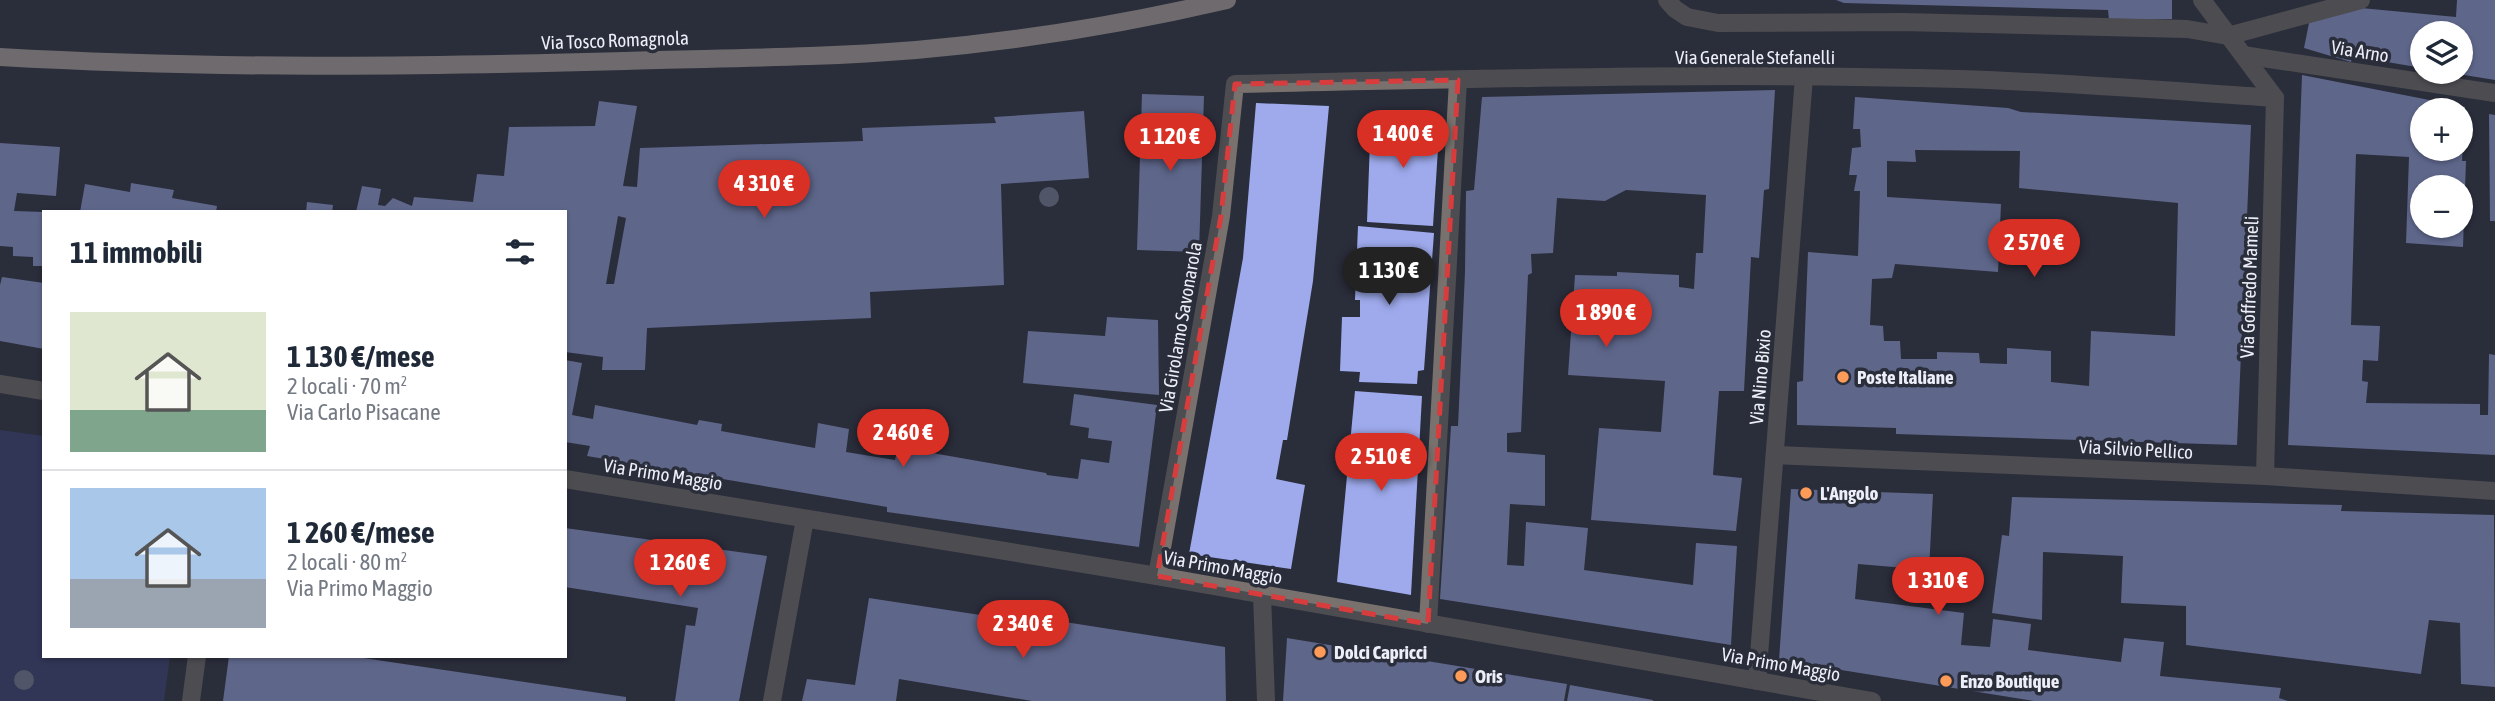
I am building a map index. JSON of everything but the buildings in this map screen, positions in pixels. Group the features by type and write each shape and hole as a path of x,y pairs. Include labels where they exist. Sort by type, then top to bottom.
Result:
{"main road":[{"name":"Via Tosco Romagnola","path":"0,57 158,65 337,67 526,64 912,50 1000,42 1097,28 1227,0"}],"street":[{"path":"1667,0 1687,17 1718,23 1903,22 2187,29 2228,36 2361,0"},
{"path":"2202,0 2275,98"},
{"name":"Via Arno","path":"2243,55 2495,93"},
{"name":"Via Nino Bixio","path":"1757,681 1804,77"},
{"path":"1428,624 1458,79"},
{"name":"Via Generale Stefanelli","path":"1235,84 1458,79 1961,79 2275,98"},
{"name":"Via Girolamo Savonarola","path":"1157,576 1221,216 1235,84"},
{"name":"Via Goffredo Mameli","path":"2264,476 2275,98"},
{"path":"0,384 42,391"},
{"name":"Via Silvio Pellico","path":"1775,455 2264,476 2495,491"},
{"name":"Via Primo Maggio","path":"567,479 1157,576 1872,701"},
{"path":"772,701 805,519"},
{"path":"1262,595 1266,701"},
{"path":"191,701 197,658"}],"highlighted area":[{"path":"1458,80 1428,624 1157,576 1221,216 1235,84"}],"shaded area":[{"path":"0,430 42,436 42,658 170,658 164,701 0,701"}],"place":[{"name":"Poste Italiane","path":"1843,377"},
{"name":"L'Angolo","path":"1806,493"},
{"name":"Dolci Capricci","path":"1320,652"},
{"name":"Oris","path":"1461,676"},
{"name":"Enzo Boutique","path":"1946,681"}]}
